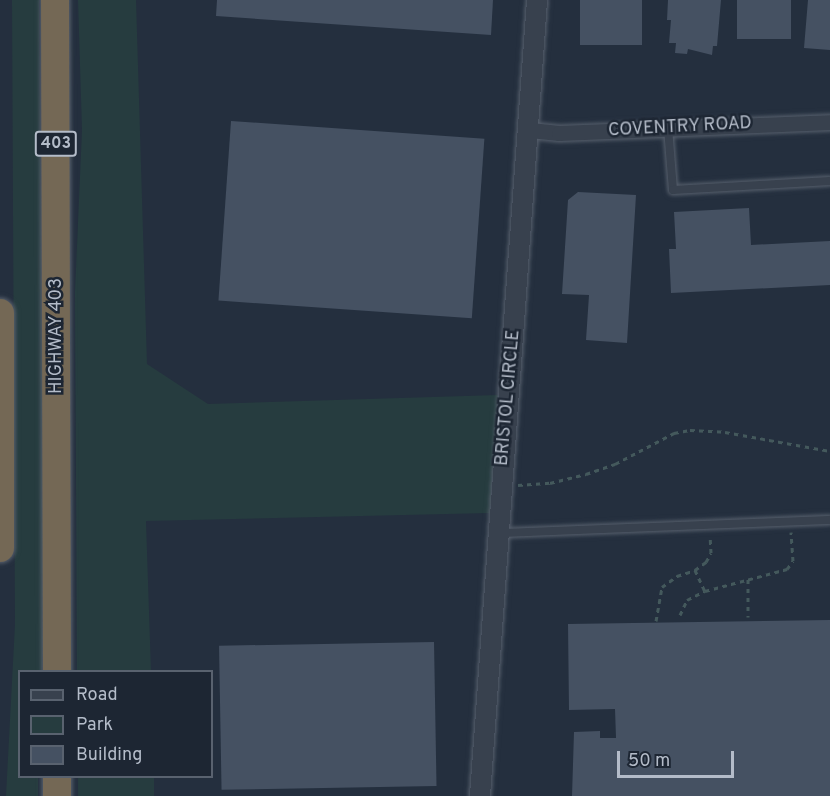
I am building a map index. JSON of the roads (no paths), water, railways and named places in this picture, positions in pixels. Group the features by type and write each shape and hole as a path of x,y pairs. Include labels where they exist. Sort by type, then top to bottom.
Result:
{"highway":[{"name":"HIGHWAY 403","path":"55,0 57,670"},
{"path":"0,313 0,548"},
{"path":"57,778 57,796"}],"street":[{"name":"BRISTOL CIRCLE","path":"480,796 530,130 537,0"},
{"name":"COVENTRY ROAD","path":"530,130 559,133 830,122"}],"lane":[{"path":"668,128 673,190 830,182"},
{"path":"501,533 830,520"}]}
